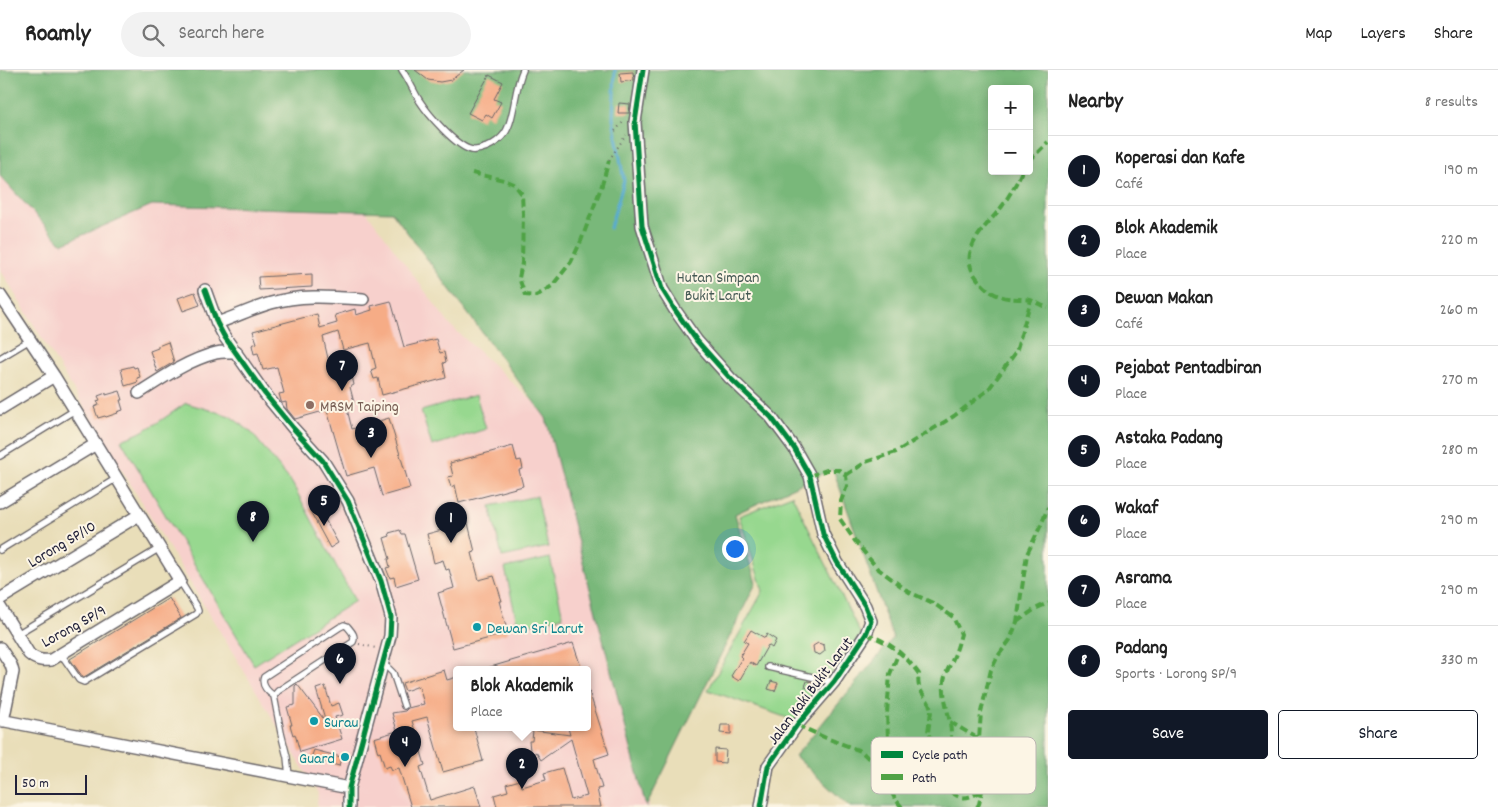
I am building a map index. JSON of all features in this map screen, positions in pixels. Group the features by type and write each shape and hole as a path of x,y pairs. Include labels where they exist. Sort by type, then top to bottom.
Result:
{"street":[{"name":"Jalan Kaki Bukit Larut","path":"643,70 635,122 642,226 662,289 697,341 730,378 771,416 794,448 810,476 823,534 837,562 865,606 871,621 866,634 834,682 797,726 768,766 761,807"},
{"path":"205,290 217,323 224,336 265,394 323,461 348,501 372,557 388,605 391,617 390,630 349,788 349,807"},
{"path":"0,294 5,312 30,340 54,376 180,581"},
{"path":"217,323 270,303 303,297 327,296 364,299"},
{"path":"139,393 185,365 215,353 236,351"},
{"path":"0,409 54,376"},
{"path":"0,502 96,444"},
{"name":"Lorong SP/10","path":"0,598 139,515"},
{"name":"Lorong SP/9","path":"0,607 29,654 42,661 51,660 180,581"},
{"path":"0,648 11,665 13,672 2,721 349,788"},
{"path":"11,665 29,654"}],"lane":[{"path":"402,70 420,101 445,132 461,145 470,150 476,150 494,144 505,132 509,124 518,80 523,70"},
{"path":"0,358 30,340"},
{"path":"0,456 75,410"},
{"path":"0,550 117,478"},
{"path":"17,634 160,548"},
{"path":"61,654 82,682 84,682 196,614 197,608 180,581"},
{"path":"274,696 278,691 353,642 354,634 348,626 344,625 267,674 263,680 270,693 274,696 290,776"},
{"path":"381,669 386,667 393,673 404,706"},
{"path":"768,667 834,682"}],"path":[{"path":"609,160 635,122"},
{"path":"353,642 386,650"}],"shaded area":[{"name":"MRSM Taiping","path":"0,70 262,70 450,325 624,486 648,738 649,807 317,807 318,793 0,269"}],"green space":[{"name":"Hutan Simpan Bukit Larut","path":"0,70 1048,70 1048,807 850,807 795,756 893,638 833,469 735,514 756,583 646,807 546,418 392,212 152,205 62,244 0,176"},
{"path":"476,395 486,429 432,446 421,411"},
{"path":"186,403 230,416 251,432 292,483 355,601 254,665 121,440 147,429"},
{"path":"792,495 861,635 796,721 708,690 763,591 739,516"},
{"path":"537,496 548,547 502,557 490,506"},
{"path":"550,558 563,617 518,627 505,568"}],"building":[{"path":"415,70 464,70 451,80 440,82 428,80"},
{"path":"633,72 634,80 621,82 620,73"},
{"path":"489,75 503,82 494,99 501,102 492,118 486,114 482,120 468,113"},
{"path":"619,103 630,104 629,113 618,113"},
{"path":"312,274 312,287 259,290 258,277"},
{"path":"195,292 200,305 183,311 178,298"},
{"path":"391,301 404,347 436,339 440,353 444,352 446,362 443,363 446,378 382,395 378,378 374,379 371,370 376,368 370,343 343,350 338,332 323,337 330,367 344,363 348,377 352,376 354,385 350,387 354,403 346,405 352,429 389,418 410,488 382,496 374,468 346,476 327,410 295,419 287,409 286,402 282,403 281,401 279,394 284,393 277,367 263,370 258,353 254,354 252,345 257,343 253,331 317,314 320,328 337,323 335,315 355,309 356,315 372,310 371,306"},
{"path":"168,342 174,362 157,372 150,351"},
{"path":"133,366 134,368 137,367 140,377 137,378 138,382 125,386 121,369"},
{"path":"120,391 123,400 120,400 123,410 98,418 94,407 99,405 97,401 100,400 98,396"},
{"path":"513,446 517,461 521,460 523,469 519,470 523,486 459,503 455,485 451,487 448,477 453,476 450,463"},
{"path":"317,505 338,543 330,548 309,509"},
{"path":"468,523 475,552 472,553 479,580 494,576 502,601 499,601 508,633 453,648 438,593 454,588 449,569 446,570 443,560 434,563 427,534"},
{"path":"400,530 402,534 405,534 418,579 396,586 394,577 390,578 386,568 390,567 388,559 390,559 384,538 390,536 389,533"},
{"path":"169,598 181,618 84,677 82,676 70,659"},
{"path":"751,630 765,638 767,634 776,640 772,648 768,645 756,666 750,662 739,681 731,676 742,658 740,656 748,643 744,641"},
{"path":"573,643 581,666 494,666"},
{"path":"818,643 824,645 825,651 820,655 814,653 813,646"},
{"path":"444,670 447,680 453,678 453,731 475,731 483,761 443,772 427,717 412,721 425,765 420,767 430,800 475,786 481,807 411,807 399,768 392,770 390,766 385,768 374,738 397,731 392,713 405,711 408,708 424,704 419,686 405,691 402,683"},
{"path":"771,681 778,683 775,691 768,689"},
{"path":"807,681 817,683 814,691 805,687"},
{"name":"Surau","path":"297,684 326,722 316,689 325,686 331,706 339,703 343,715 335,717 342,739 300,752 295,734 293,735 290,725 292,725 287,707 295,705 295,686"},
{"path":"591,697 609,754 594,759 602,788 597,789 601,807 497,807 494,795 508,791 506,784 520,780 522,787 546,780 544,773 562,768 571,800 587,796 571,739 541,760 536,752 533,754 530,750 529,741 532,741 533,731 570,735 569,731 591,731"},
{"path":"721,725 731,725 731,734 720,733"},
{"path":"715,749 726,750 725,763 715,762"},
{"path":"314,750 341,757 339,766 311,758"}],"waterway":[{"path":"610,228 624,181 613,118 615,70"}],"marked path":[{"path":"1033,157 1048,142"},
{"path":"472,173 514,184 522,194 522,263 519,278 525,295 536,296 552,286 571,262 602,185 609,160"},
{"path":"1020,175 1003,205 974,242 970,251 970,262 973,272 981,283 997,295 1030,300 1048,308"},
{"path":"846,475 866,462 896,452 954,416 988,390 1016,352 1031,300"},
{"path":"810,476 827,470 839,470 846,475 847,486 841,501 840,519 855,541 877,568 909,592 933,603 953,617 961,634 944,681 944,695 951,737"},
{"path":"979,737 981,712 991,670 998,656 1010,640 1017,622 1027,554 1048,507"},
{"path":"1017,622 1035,609 1048,603"},
{"path":"866,634 896,650 908,660 919,674 919,686 931,710 928,734 930,737"},
{"path":"888,737 887,713 890,674 899,652"},
{"path":"950,722 976,737"},
{"path":"797,725 861,751 871,761"},
{"path":"893,794 902,807"},
{"path":"954,794 961,797 976,794"},
{"path":"977,807 981,794"}],"cycle path":[{"path":"643,70 635,122 642,226 662,289 697,341 730,378 771,417 794,448 810,476 823,534 837,562 865,606 871,621 866,634 834,682 797,725 768,766 761,807"},
{"path":"205,290 217,323 224,336 265,394 323,461 348,501 381,581 391,617 390,636 349,788 349,807"}],"place":[{"name":"Asrama","path":"342,391"},
{"name":"MRSM Taiping","path":"310,405"},
{"name":"Dewan Makan","path":"371,458"},
{"name":"Astaka Padang","path":"324,526"},
{"name":"Padang","path":"253,542"},
{"name":"Koperasi dan Kafe","path":"451,543"},
{"name":"Dewan Sri Larut","path":"477,627"},
{"name":"Wakaf","path":"340,684"},
{"name":"Surau","path":"314,721"},
{"name":"Guard","path":"345,757"},
{"name":"Pejabat Pentadbiran","path":"405,767"},
{"name":"Blok Akademik","path":"522,789"}]}
